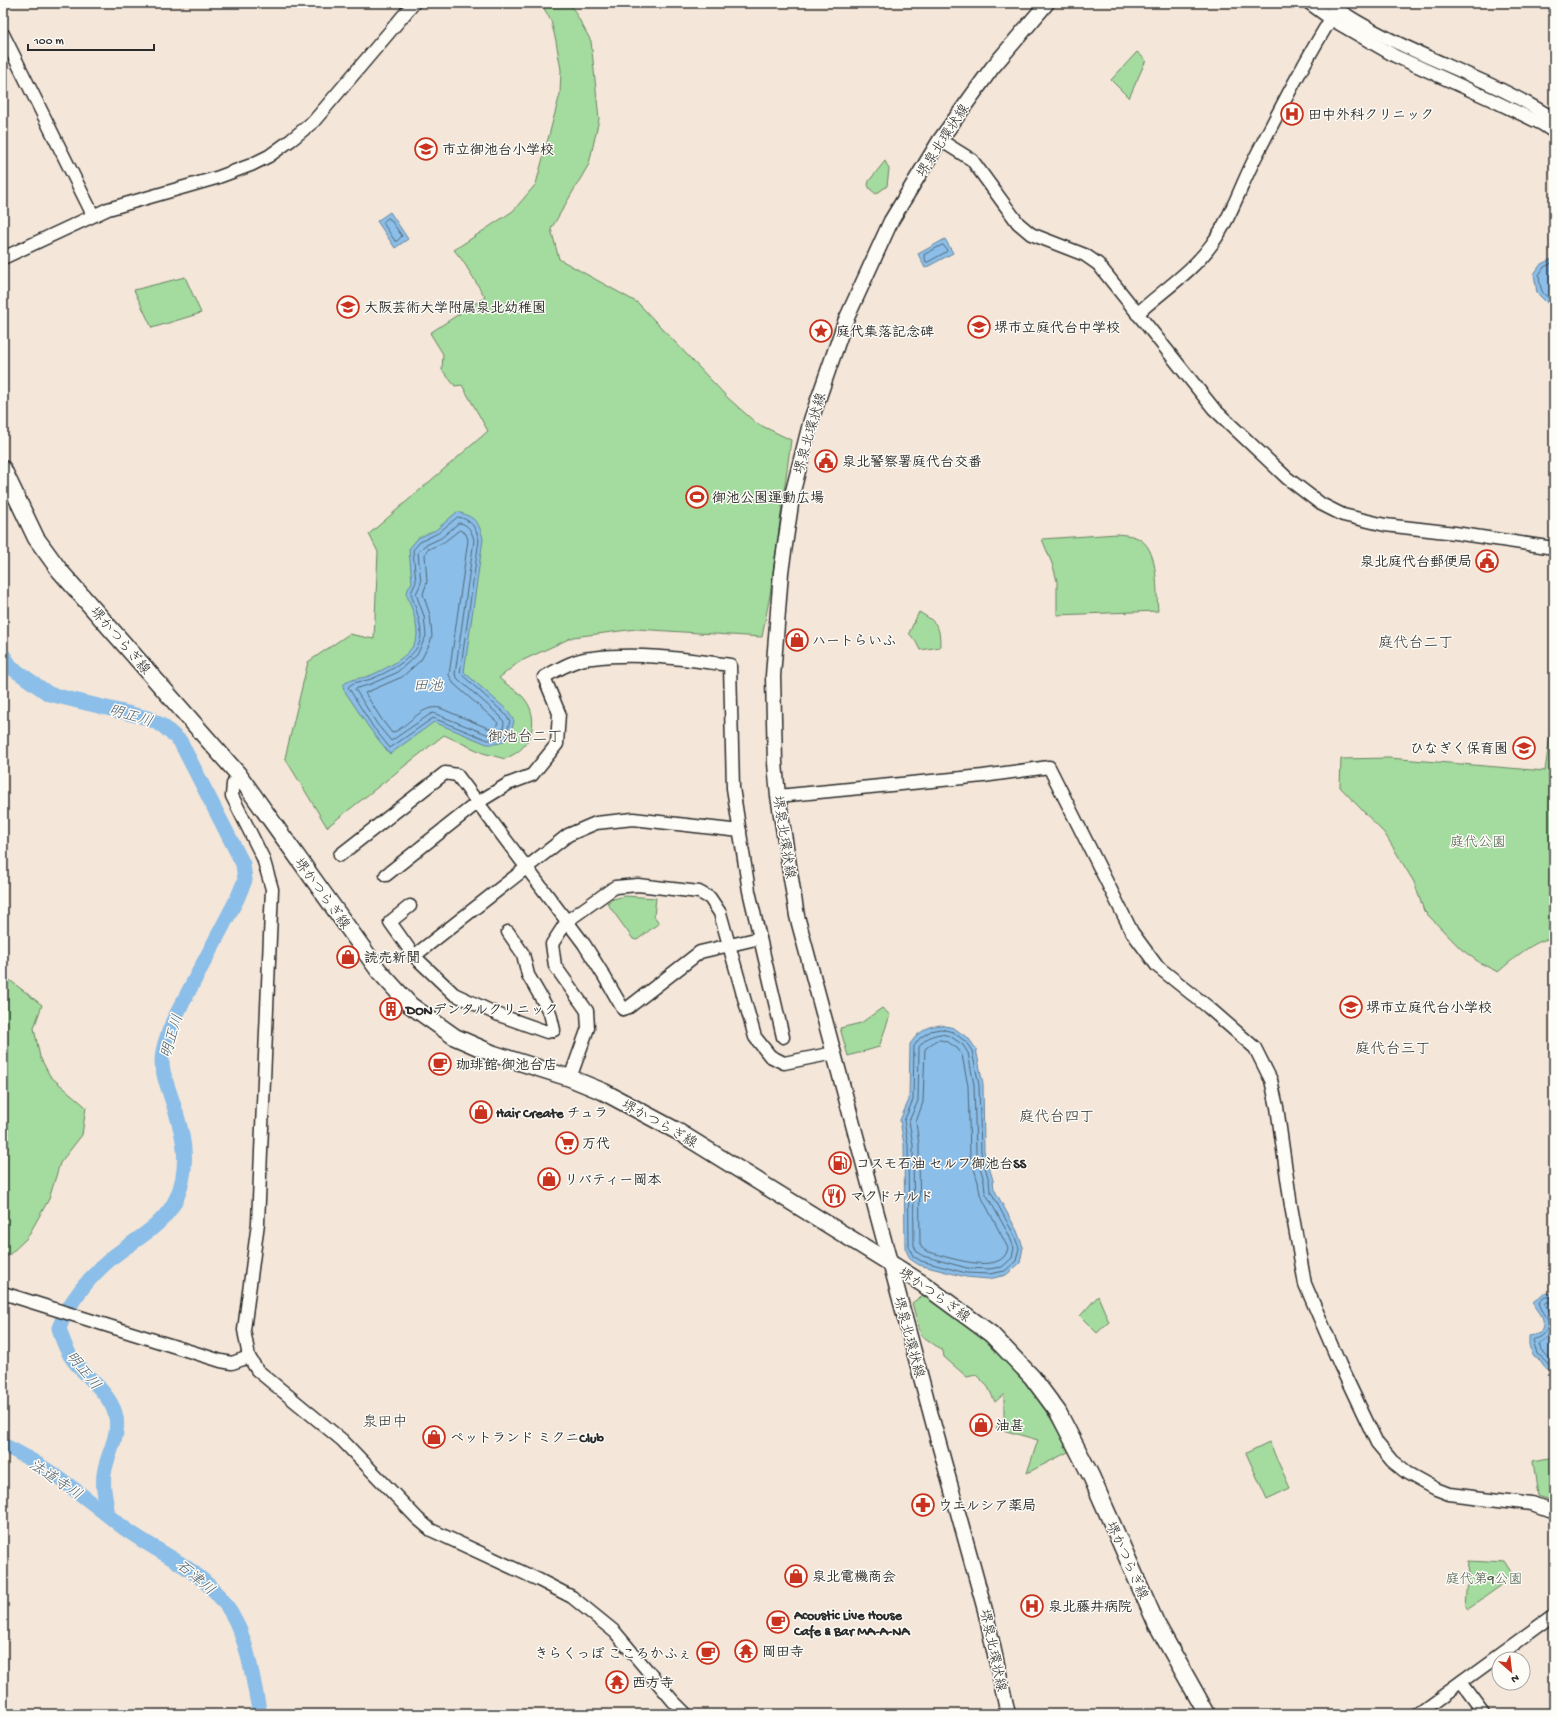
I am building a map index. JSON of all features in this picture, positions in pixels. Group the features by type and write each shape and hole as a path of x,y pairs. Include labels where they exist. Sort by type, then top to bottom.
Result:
{"main road":[{"name":"堺泉北環状線","path":"1008,1714 985,1610 797,916 778,796 775,762 773,676 781,572 793,491 811,420 845,322 891,221 940,140 992,68 1047,3"},
{"name":"堺かつらぎ線","path":"3,468 36,538 60,571 238,774 379,971 410,1005 455,1037 494,1054 570,1078 604,1092 677,1132 923,1284 991,1334 1032,1377 1058,1412 1091,1476 1156,1623 1207,1714"}],"street":[{"path":"3,258 108,209 216,178 251,165 269,156 291,140 314,120 414,3"},
{"path":"1309,3 1332,10 1402,45 1498,88 1554,119"},
{"path":"1137,314 1186,272 1212,244 1230,214 1244,180 1286,95 1332,10"},
{"path":"1332,10 1395,56 1490,99 1542,124 1554,132"},
{"path":"3,34 83,191 93,215"},
{"path":"940,140 972,160 1018,223 1031,234 1085,255 1098,264 1214,409 1287,478 1321,504 1343,515 1385,525 1454,533 1554,548"},
{"path":"386,875 477,803 508,784 532,775 557,744 559,714 544,677 564,666 591,658 641,656 728,664 730,665 733,788 749,891 783,1037"},
{"path":"778,796 983,776 1049,767 1132,932 1157,966 1208,1007 1255,1048 1271,1080 1277,1107 1291,1206 1305,1284 1340,1365 1377,1443 1392,1461 1407,1473 1436,1489 1449,1494 1532,1504 1554,1512"},
{"path":"340,854 445,773 457,775 567,921 604,976 622,1009 629,1006 700,952 760,938"},
{"path":"238,774 233,784 232,796 263,858 272,889 258,1223 244,1330 249,1357 257,1370 342,1440 418,1519 431,1530 572,1597 615,1632 673,1701 686,1714"},
{"path":"414,956 568,834 596,823 633,819 740,830"},
{"path":"570,1078 588,1028 587,1011 555,966 552,944 567,921 615,887 638,885 699,892 710,898 720,913 755,1037 770,1056 784,1063 834,1053"},
{"path":"410,906 390,922 414,956 454,994 499,1015 547,1032 554,1030 550,1013 528,976 523,954 508,932"},
{"path":"3,1293 221,1361 232,1363 249,1357"},
{"path":"1418,1714 1554,1615"},
{"path":"1461,1683 1484,1714"}],"green space":[{"path":"541,3 570,3 591,41 599,119 589,164 551,229 559,259 638,303 728,398 756,423 791,440 770,595 762,637 636,629 573,637 519,662 499,678 522,696 527,702 532,715 533,722 530,735 519,751 505,759 483,753 444,735 327,827 285,758 308,662 349,634 374,639 378,552 369,534 488,431 462,385 455,386 442,370 443,354 430,333 485,297 463,261 454,250 513,211 536,184 560,94 561,70 551,21"},
{"path":"1137,52 1146,60 1129,98 1111,80"},
{"path":"885,161 889,169 887,186 876,194 870,189 868,185 869,181"},
{"path":"185,277 201,313 152,328 134,290"},
{"path":"1117,534 1138,538 1147,546 1151,553 1156,573 1158,611 1057,615 1057,581 1053,566 1042,539"},
{"path":"919,612 934,622 937,626 940,647 920,650 909,633"},
{"name":"庭代公園","path":"1554,707 1554,938 1546,939 1532,946 1498,972 1480,963 1461,949 1424,911 1414,882 1385,834 1340,787 1341,759 1389,758 1545,771"},
{"path":"625,896 656,898 654,916 659,923 637,940 633,939 607,903 613,899"},
{"path":"3,975 42,1005 34,1028 40,1057 50,1076 86,1107 82,1135 60,1163 49,1199 27,1238 8,1256 3,1258"},
{"path":"882,1008 890,1015 879,1047 848,1056 840,1028 861,1023"},
{"path":"923,1295 964,1322 996,1350 1024,1381 1060,1433 1070,1451 1027,1473 1038,1440 996,1428 1004,1418 1004,1394 995,1402 988,1387 976,1375 967,1377 944,1357 943,1351 921,1335 912,1303"},
{"path":"1098,1296 1109,1322 1097,1333 1080,1316"},
{"path":"1269,1442 1290,1488 1267,1499 1246,1453"},
{"path":"1554,1457 1554,1503 1538,1497 1533,1461"},
{"name":"庭代第9公園","path":"1469,1561 1504,1563 1513,1577 1468,1609 1466,1605"}],"water":[{"path":"390,212 408,239 395,248 377,221"},
{"path":"945,239 953,253 925,268 918,254"},
{"path":"1554,258 1554,303 1547,303 1537,293 1534,274 1541,264"},
{"name":"田池","path":"457,512 472,518 478,524 483,539 464,672 507,710 514,721 513,727 509,736 503,742 487,744 434,722 390,754 370,729 344,690 343,685 349,681 369,676 383,670 411,649 415,642 417,629 412,608 406,593 412,582 409,549 418,538 436,530"},
{"path":"941,1025 954,1028 969,1039 976,1049 983,1084 984,1151 993,1180 994,1189 1017,1231 1023,1247 1020,1263 1006,1275 989,1279 966,1277 919,1265 910,1259 905,1248 904,1145 900,1120 909,1100 910,1044 917,1035 929,1027"},
{"path":"1544,1293 1554,1294 1554,1372 1545,1367 1540,1360 1534,1357 1529,1346 1529,1336 1540,1333 1543,1323 1542,1316 1533,1302"}],"waterway":[{"name":"明正川","path":"3,655 12,668 49,694 148,718 163,726 180,741 243,864 245,880 237,899 173,1021 163,1052 163,1070 184,1145 184,1171 177,1197 172,1207 158,1223 114,1256 97,1271 75,1298 59,1328 71,1357 103,1392 115,1413 117,1428 116,1435 104,1475 104,1492 108,1515"},
{"name":"石津川","path":"3,1445 49,1471 133,1535 175,1560 213,1589 224,1602 239,1627 248,1656 260,1714"}],"place":[{"name":"田中外科クリニック","path":"1292,114"},
{"name":"市立御池台小学校","path":"426,149"},
{"name":"大阪芸術大学附属泉北幼稚園","path":"348,307"},
{"name":"堺市立庭代台中学校","path":"979,327"},
{"name":"庭代集落記念碑","path":"821,331"},
{"name":"泉北警察署庭代台交番","path":"826,461"},
{"name":"御池公園運動広場","path":"697,497"},
{"name":"泉北庭代台郵便局","path":"1487,561"},
{"name":"ハートらいふ","path":"797,640"},
{"name":"ひなぎく保育園","path":"1524,748"},
{"name":"読売新聞","path":"348,957"},
{"name":"堺市立庭代台小学校","path":"1351,1007"},
{"name":"DONデンタルクリニック","path":"391,1009"},
{"name":"珈琲館 御池台店","path":"440,1064"},
{"name":"Hair Create チュラ","path":"481,1112"},
{"name":"万代","path":"567,1143"},
{"name":"コスモ石油 セルフ御池台SS","path":"840,1163"},
{"name":"リバティー岡本","path":"549,1179"},
{"name":"マクドナルド","path":"834,1196"},
{"name":"油甚","path":"981,1425"},
{"name":"ペットランド ミクニClub","path":"434,1437"},
{"name":"ウエルシア薬局","path":"923,1505"},
{"name":"泉北電機商会","path":"796,1576"},
{"name":"泉北藤井病院","path":"1032,1606"},
{"name":"Acoustic Live House Cafe & Bar MA-A-NA","path":"778,1622"},
{"name":"岡田寺","path":"746,1651"},
{"name":"きらくっぽ こころかふぇ","path":"708,1653"},
{"name":"西方寺","path":"617,1682"}],"district":[{"name":"庭代台二丁","path":"1416,642"},
{"name":"御池台二丁","path":"525,736"},
{"name":"庭代台三丁","path":"1393,1048"},
{"name":"庭代台四丁","path":"1057,1116"},
{"name":"泉田中","path":"385,1421"}],"water label":[{"name":"法道寺川","path":"56,1479"}]}
